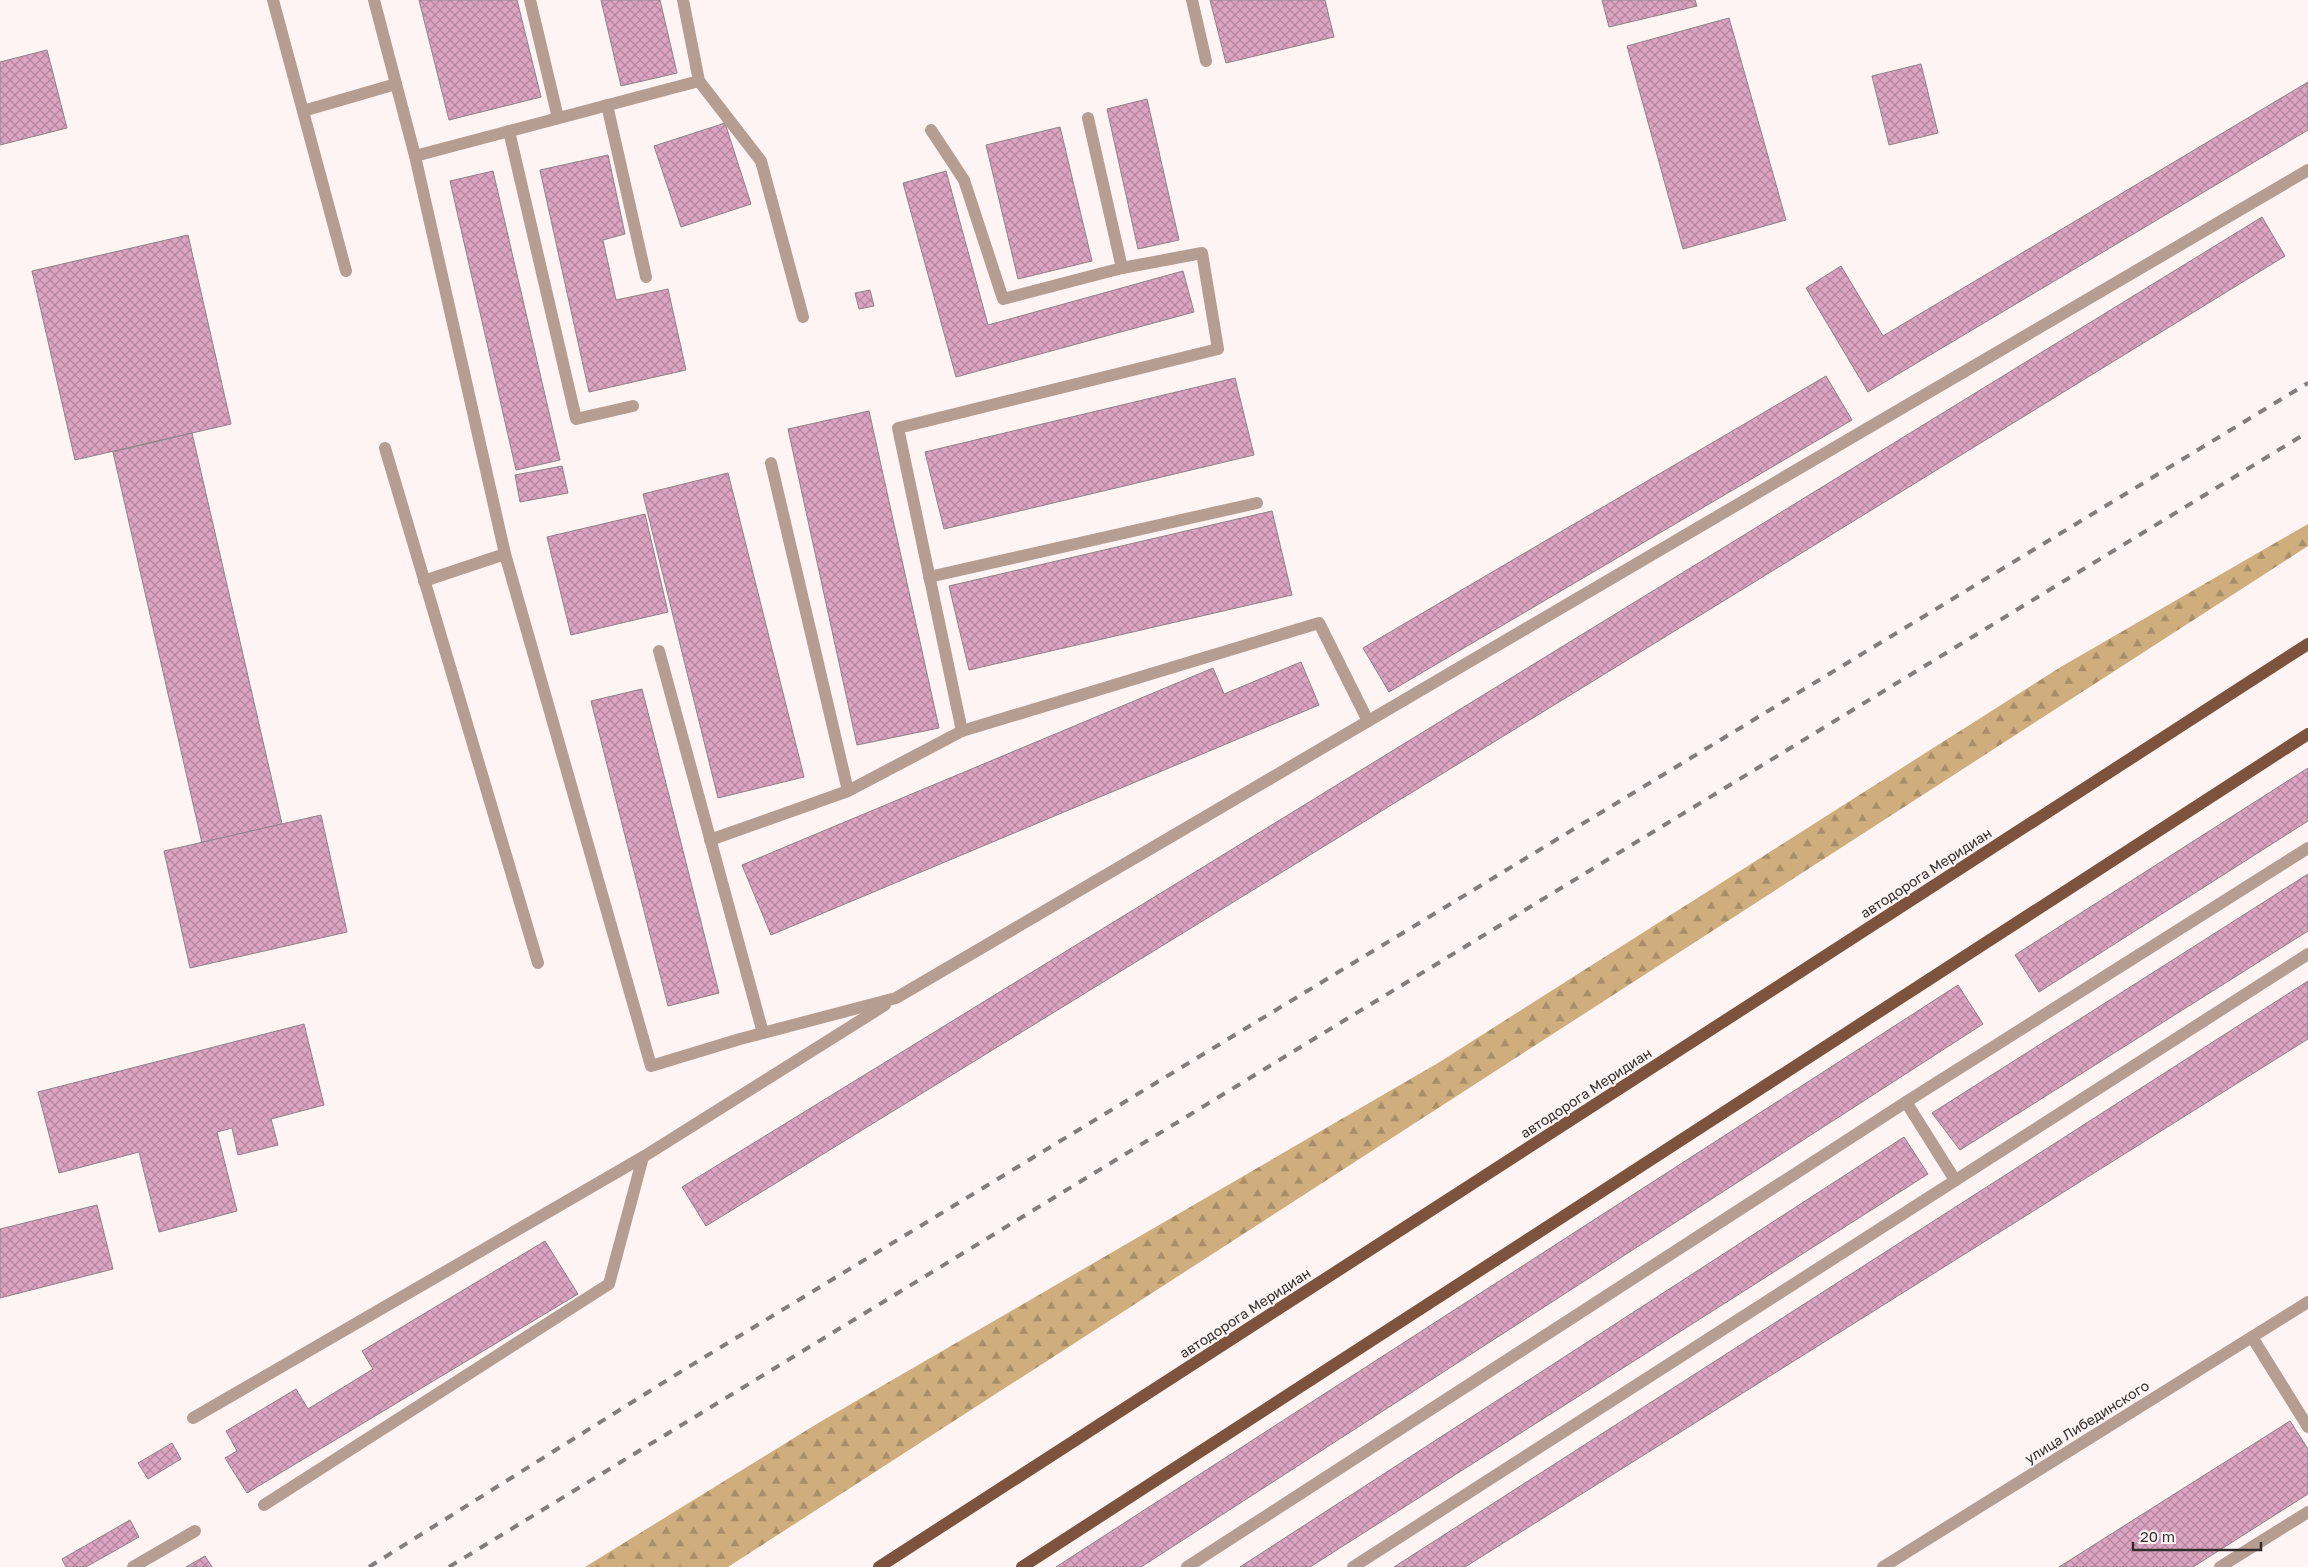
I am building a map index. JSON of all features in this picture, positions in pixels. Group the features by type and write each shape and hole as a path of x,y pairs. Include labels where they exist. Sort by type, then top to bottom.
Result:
{"main road":[{"name":"автодорога Меридиан","path":"879,1567 2308,644"},
{"path":"1022,1567 2308,734"}],"street":[{"path":"273,0 346,271"},
{"path":"374,0 415,156 505,554 652,1066 763,1033 896,998"},
{"path":"530,0 558,118"},
{"path":"683,0 699,81 761,161 803,318"},
{"path":"1192,0 1206,60"},
{"path":"415,156 699,81"},
{"path":"303,112 396,84"},
{"path":"608,105 646,277"},
{"path":"1088,118 1122,268"},
{"path":"931,130 964,180 1003,299 1122,268 1202,253 1218,349 898,428 962,731"},
{"path":"509,132 576,419 633,406"},
{"path":"193,1418 643,1156 896,998 2308,170"},
{"path":"385,448 538,963"},
{"path":"771,464 848,791"},
{"path":"929,577 1257,503"},
{"path":"424,581 505,554"},
{"path":"710,840 848,791 962,731 1319,624 1368,721"},
{"path":"659,651 763,1033"},
{"path":"1187,1567 1906,1102 2308,848"},
{"path":"1353,1567 2308,954"},
{"path":"1906,1102 1955,1180"},
{"path":"264,1505 609,1284 643,1156"},
{"name":"улица Либединского","path":"1883,1567 2308,1302"},
{"path":"2252,1337 2308,1427"},
{"path":"2220,1567 2308,1512"},
{"path":"133,1567 195,1531"}],"green space":[{"path":"2308,524 2308,546 728,1567 585,1567 820,1422 1438,1063 2059,668"}],"building":[{"path":"419,0 517,0 541,97 449,120"},
{"path":"601,0 660,0 677,73 621,86"},
{"path":"1210,0 1325,0 1334,37 1226,63"},
{"path":"1602,0 1695,0 1697,6 1609,27"},
{"path":"1729,18 1786,220 1683,249 1627,46"},
{"path":"47,50 67,128 0,145 0,62"},
{"path":"1921,64 1938,133 1889,145 1872,76"},
{"path":"2308,82 2308,130 1868,392 1806,288 1841,266 1883,336"},
{"path":"1147,99 1179,240 1138,249 1107,109"},
{"path":"725,123 751,204 681,227 654,146"},
{"path":"1060,127 1092,261 1018,279 986,145"},
{"path":"608,155 625,234 603,240 616,300 668,289 686,370 589,392 540,170"},
{"path":"493,171 560,460 516,470 450,181"},
{"path":"946,171 988,325 1183,271 1194,312 956,377 903,183"},
{"path":"2262,217 2285,256 706,1226 682,1187"},
{"path":"188,235 231,424 75,460 32,271"},
{"path":"870,290 874,306 859,309 855,293"},
{"path":"1826,376 1852,420 1389,692 1363,648"},
{"path":"1235,378 1254,455 944,529 925,452"},
{"path":"869,411 939,728 857,745 788,429"},
{"path":"192,433 282,824 202,843 113,452"},
{"path":"562,466 568,493 520,502 515,475"},
{"path":"728,473 804,777 718,798 643,494"},
{"path":"1272,511 1292,595 969,670 949,586"},
{"path":"645,514 668,612 571,635 547,537"},
{"path":"1301,662 1319,705 771,935 742,865 1213,668 1224,694"},
{"path":"642,689 719,993 668,1006 591,701"},
{"path":"2308,768 2308,821 2039,992 2015,955"},
{"path":"321,815 347,932 190,968 164,851"},
{"path":"2308,874 2308,931 1960,1150 1932,1113"},
{"path":"2308,981 2308,1039 1465,1567 1394,1567"},
{"path":"1958,985 1983,1024 1141,1567 1056,1567"},
{"path":"304,1024 324,1105 271,1119 278,1145 238,1155 232,1128 217,1132 237,1211 159,1232 139,1152 59,1173 38,1092"},
{"path":"1904,1137 1928,1174 1310,1567 1240,1567"},
{"path":"97,1205 113,1269 0,1298 0,1229"},
{"path":"545,1241 578,1294 247,1493 225,1458 237,1451 226,1431 296,1389 308,1409 373,1369 362,1351"},
{"path":"2290,1421 2308,1449 2308,1494 2193,1567 2059,1567"},
{"path":"172,1443 181,1459 148,1479 138,1463"},
{"path":"130,1520 139,1537 86,1567 66,1567 62,1559"},
{"path":"205,1556 212,1567 186,1567"}],"railway":[{"path":"369,1567 685,1369 2308,383"},
{"path":"449,1567 2308,432"}]}
